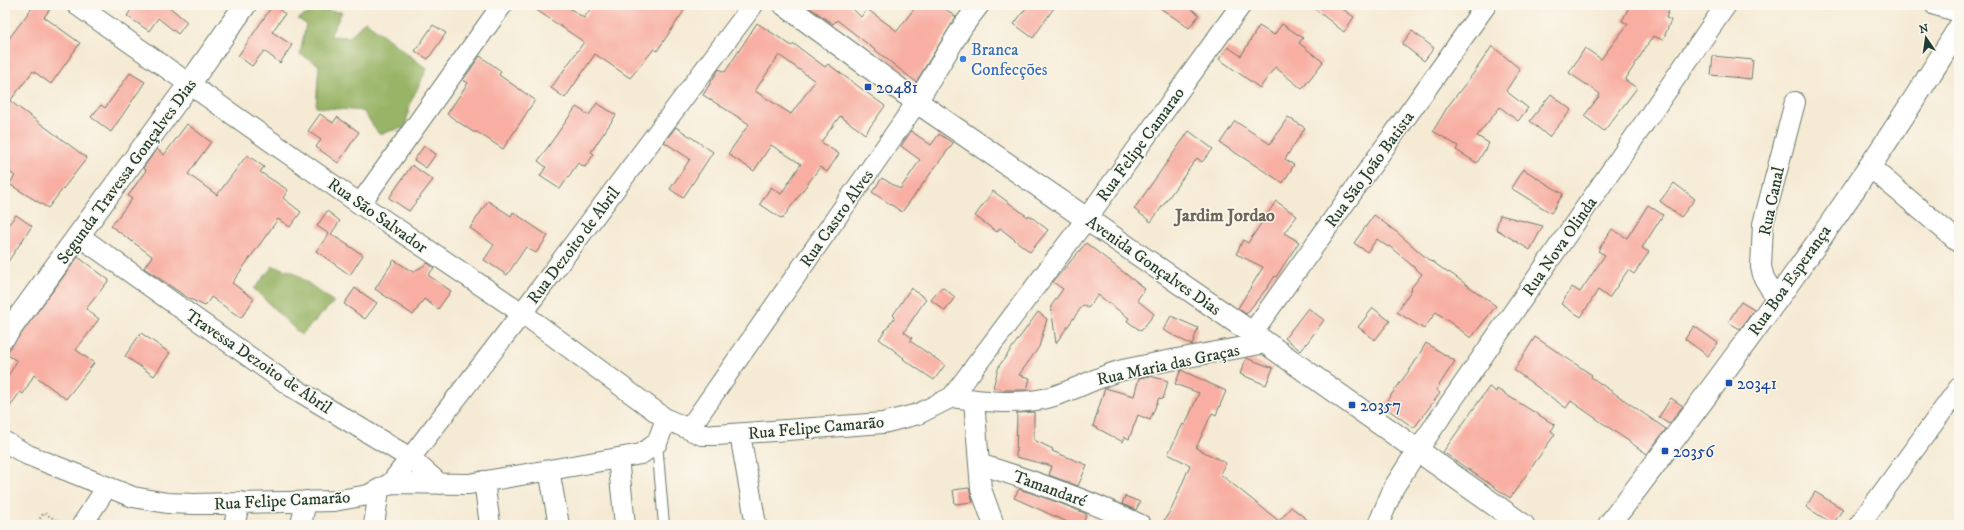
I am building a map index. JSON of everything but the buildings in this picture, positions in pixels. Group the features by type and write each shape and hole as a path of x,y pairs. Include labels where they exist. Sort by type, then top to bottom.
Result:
{"street":[{"name":"Rua São Salvador","path":"77,5 360,204 522,313 678,424"},
{"name":"Segunda Travessa Gonçalves Dias","path":"5,336 190,84 245,5"},
{"path":"360,204 502,5"},
{"name":"Rua Dezoito de Abril","path":"385,487 410,458 522,313 753,5"},
{"name":"Avenida Gonçalves Dias","path":"785,5 917,102 1259,338 1523,525"},
{"name":"Rua Castro Alves","path":"678,424 917,102 963,26 979,5"},
{"name":"Rua Felipe Camarao","path":"952,397 1086,218 1241,5"},
{"name":"Rua São João Batista","path":"1259,338 1486,5"},
{"name":"Rua Nova Olinda","path":"1378,525 1394,487 1417,451 1726,5"},
{"path":"1935,5 1959,12"},
{"name":"Rua Boa Esperança","path":"1608,525 1731,364 1776,298 1870,167 1959,28"},
{"name":"Rua Canal","path":"1776,298 1764,278 1761,266 1763,224 1795,102"},
{"path":"1870,167 1959,242"},
{"name":"Travessa Dezoito de Abril","path":"79,236 292,387 410,458 440,484"},
{"name":"Rua Maria das Graças","path":"952,397 1012,402 1042,399 1058,394 1095,378 1123,370 1259,338"},
{"path":"1859,525 1959,388"},
{"name":"Rua Felipe Camarão","path":"678,424 702,435 740,434 883,423 918,414 952,397"},
{"path":"974,400 981,489 994,525"},
{"path":"657,443 678,424"},
{"path":"740,434 756,525"},
{"name":"Rua Felipe Camarão","path":"5,442 28,456 133,498 167,503 334,501 368,495 385,487 469,484 641,454 657,443"},
{"path":"618,458 625,525"},
{"name":"Tamandaré","path":"979,464 1034,481 1104,507 1141,525"},
{"path":"549,470 559,525"},
{"path":"484,481 490,525"},
{"path":"82,525 107,487"},
{"path":"374,525 385,487"},
{"name":"Rua Nova Olinda","path":"1391,525 1394,487"},
{"path":"301,525 306,501"},
{"path":"234,525 240,502"}],"lane":[{"path":"657,443 664,525"}],"path":[{"path":"35,525 44,513 64,525"}],"green space":[{"path":"315,10 342,12 330,36 350,37 365,21 427,69 411,101 405,127 379,134 363,111 316,107 319,65 300,54 306,24 298,19"},
{"path":"273,266 293,272 334,302 301,335 254,289"}],"place":[{"name":"Branca Confecções","path":"963,59"},
{"name":"20481","path":"868,87"},
{"name":"20341","path":"1729,383"},
{"name":"20357","path":"1352,405"},
{"name":"20356","path":"1665,451"}],"district":[{"name":"Jardim Jordao","path":"1225,215"}]}
